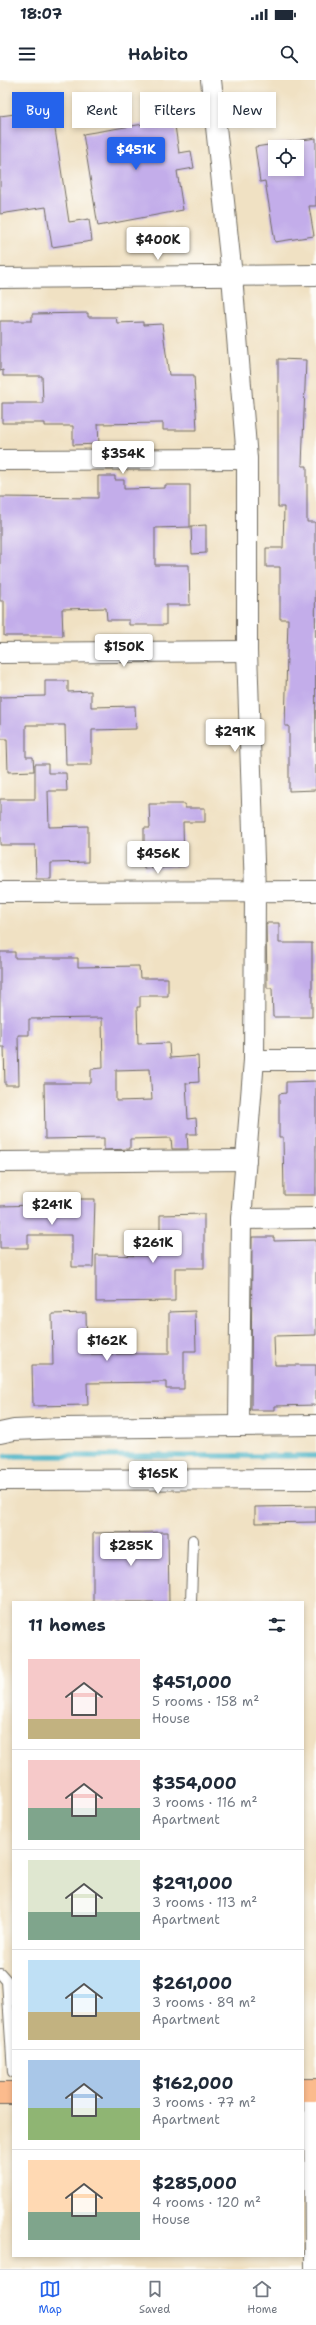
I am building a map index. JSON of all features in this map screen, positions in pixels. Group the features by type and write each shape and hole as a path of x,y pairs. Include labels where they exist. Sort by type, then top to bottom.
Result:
{"main road":[{"path":"0,2093 12,2093"}],"street":[{"path":"211,80 232,276 247,459 247,651 255,891 254,1060 241,1219 239,1425"},
{"path":"0,278 316,276"},
{"path":"0,460 247,459"},
{"path":"0,653 247,651"},
{"path":"0,892 316,891"},
{"path":"254,1060 316,1060"},
{"path":"0,1162 246,1160"},
{"path":"241,1219 316,1218"},
{"path":"0,1433 14,1430 56,1428 316,1425"},
{"path":"0,1480 316,1479"},
{"path":"311,2090 315,2269"}],"lane":[{"path":"191,1601 193,1540"},
{"path":"0,1973 7,1981 12,2057"}],"building":[{"path":"12,114 12,128 55,128 69,222 89,219 92,241 52,247 46,207 0,214 0,116"},
{"path":"140,125 140,128 175,128 179,153 191,151 194,168 177,171 183,210 98,226 83,134 119,128 132,128 132,126"},
{"path":"316,138 316,206 309,206 314,236 275,242 265,181 260,182 255,147 268,145 268,176 304,176 304,140 302,140"},
{"path":"88,313 88,317 116,317 117,323 143,322 143,325 162,324 169,375 194,375 197,430 163,430 163,423 98,424 99,444 73,445 73,426 45,426 45,423 2,423 2,403 43,403 42,376 3,376 3,370 0,371 0,321 32,321 32,314"},
{"path":"278,359 306,360 302,466 307,466 307,522 315,522 316,790 289,791 289,726 285,726 288,619 280,619 280,567 266,567 266,548 283,548 284,507 278,507"},
{"path":"98,476 115,476 115,480 124,480 124,489 165,488 165,485 190,485 190,527 155,528 155,565 189,565 190,605 166,605 166,625 129,625 129,620 107,620 106,608 62,609 63,636 4,636 4,601 0,601 0,497 98,498"},
{"path":"206,525 206,553 192,554 191,526"},
{"path":"45,681 68,681 68,692 91,691 91,707 135,706 136,729 92,730 92,765 66,765 65,725 26,725 26,757 33,757 34,771 8,772 7,739 0,739 0,697 45,696"},
{"path":"35,764 48,764 48,773 66,773 67,791 48,791 49,827 88,826 88,862 51,863 51,879 36,879 35,845 0,845 0,799 35,799"},
{"path":"149,804 185,804 185,808 205,808 205,822 183,822 184,866 144,869 144,828 150,828"},
{"path":"266,923 279,923 279,943 312,943 312,1017 273,1017 272,988 267,988"},
{"path":"0,952 15,952 15,958 78,958 78,967 139,966 140,978 168,978 168,996 140,996 140,1007 137,1007 138,1044 169,1043 170,1058 198,1056 199,1082 186,1083 188,1119 196,1118 197,1134 187,1134 188,1149 172,1149 171,1138 130,1139 130,1149 104,1150 104,1138 45,1139 44,1083 91,1083 91,1069 103,1068 102,1018 29,1019 29,1035 18,1035 19,1085 5,1085 4,1047 0,1047","holes":["150,1069 152,1100 116,1101 116,1070"]},
{"path":"316,1081 316,1195 284,1195 283,1137 279,1137 279,1094 286,1093 286,1082"},
{"path":"40,1199 95,1199 93,1267 72,1267 72,1235 28,1235 28,1248 0,1248 0,1206 40,1205"},
{"path":"204,1214 204,1268 175,1268 175,1301 96,1302 96,1255 160,1256 160,1215"},
{"path":"252,1237 274,1237 274,1241 316,1240 316,1335 274,1336 275,1365 316,1365 316,1405 275,1406 275,1410 251,1410"},
{"path":"195,1311 196,1351 184,1351 184,1389 166,1389 166,1382 87,1383 88,1405 33,1406 32,1365 53,1365 52,1314 86,1313 87,1354 169,1354 169,1312"},
{"path":"316,1506 316,1522 255,1523 255,1507"},
{"path":"168,1532 169,1601 93,1601 93,1533"}],"waterway":[{"path":"5,1456 316,1456"}]}
